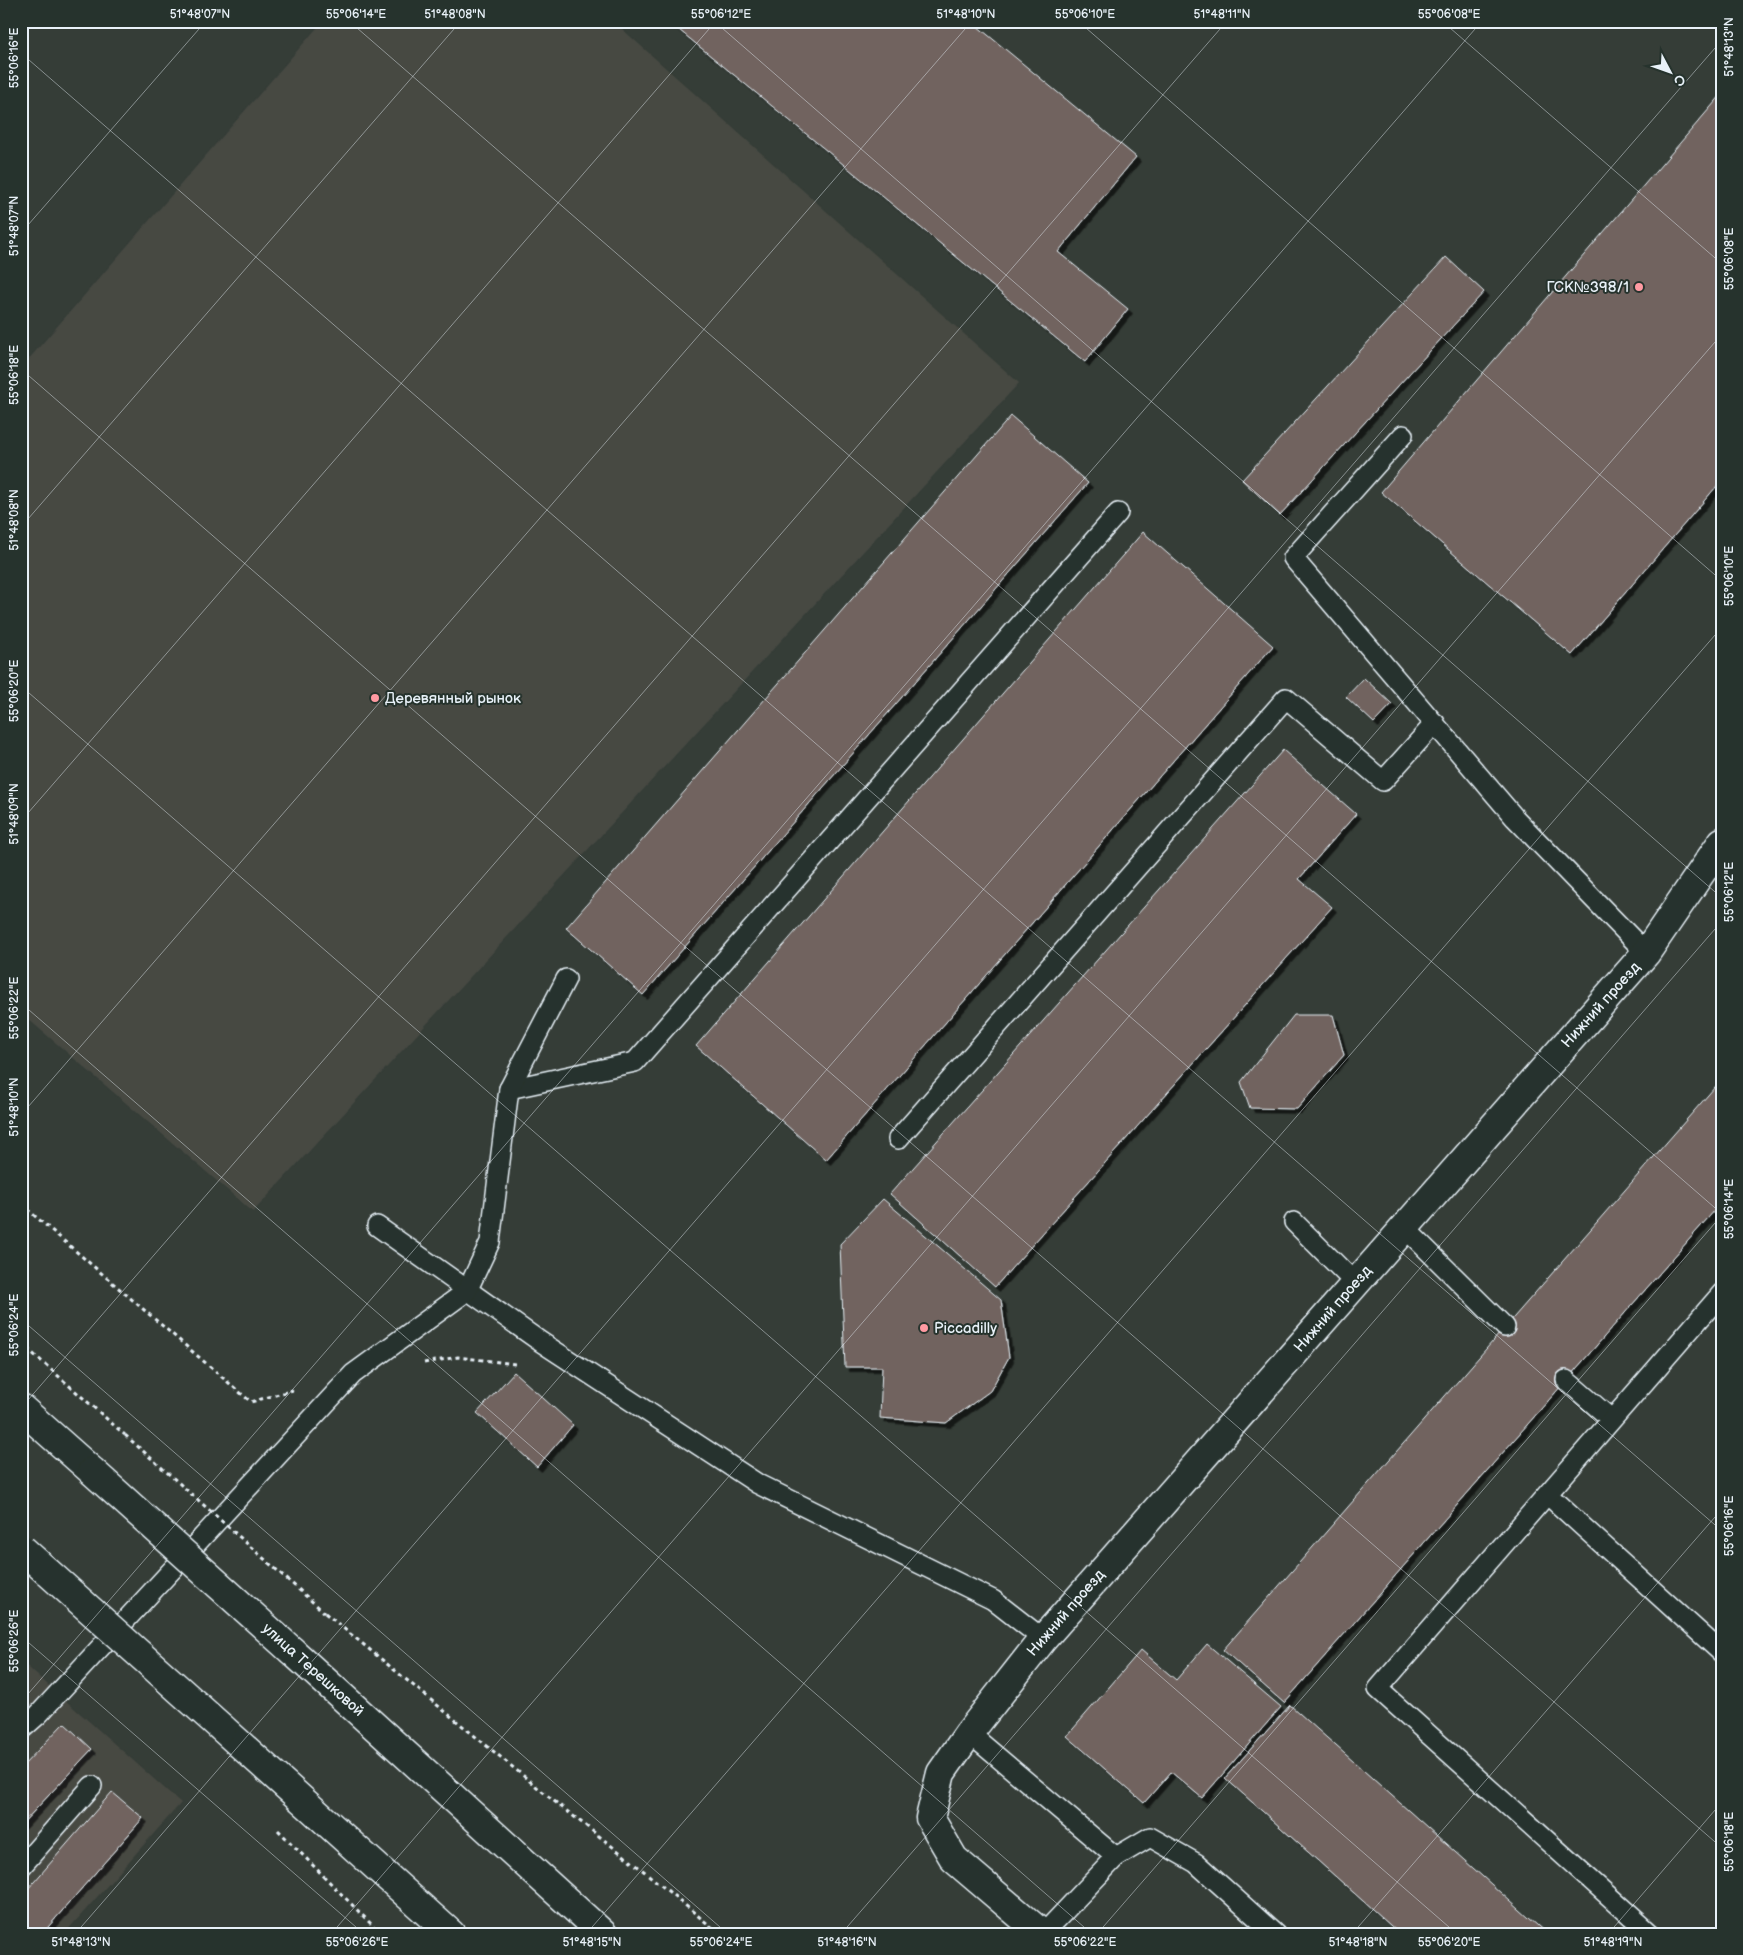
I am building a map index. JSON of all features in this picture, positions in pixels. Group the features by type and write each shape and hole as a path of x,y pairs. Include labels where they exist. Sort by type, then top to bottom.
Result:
{"street":[{"name":"Нижний проезд","path":"1043,1934 954,1859 930,1818 941,1773 969,1732 1043,1639 1646,953 1722,842"},
{"name":"улица Терешковой","path":"21,1408 603,1934"},
{"path":"22,1548 451,1934"}],"lane":[{"path":"1403,435 1294,558 1515,818 1646,953"},
{"path":"509,1089 635,1062 1118,512"},
{"path":"898,1139 1286,698 1383,781 1435,723"},
{"path":"21,1730 38,1715 353,1374 467,1291 490,1242 509,1089 566,979"},
{"path":"1294,1222 1356,1284"},
{"path":"377,1226 556,1352 758,1484 993,1600 1043,1639"},
{"path":"1404,1227 1505,1327"},
{"path":"1651,1934 1378,1689 1722,1293"},
{"path":"1566,1380 1611,1419"},
{"path":"1548,1495 1722,1653"},
{"path":"969,1732 1116,1857"},
{"path":"21,1867 92,1786"},
{"path":"1043,1934 1116,1857 1150,1837 1196,1863 1275,1934"}],"path":[{"path":"21,1204 251,1402 297,1389"},
{"path":"21,1343 325,1613 720,1934"},
{"path":"420,1364 458,1357 516,1364"}],"shaded area":[{"name":"Деревянный рынок","path":"323,21 613,21 1019,383 253,1212 21,1013 21,368"},
{"path":"21,1661 181,1803 64,1934 21,1934"}],"building":[{"path":"668,21 971,21 1136,157 1058,252 1128,309 1085,362"},
{"name":"ГСК№398/1","path":"1722,94 1722,480 1572,655 1381,492"},
{"path":"1446,257 1484,292 1280,515 1242,480"},
{"path":"1011,416 1088,483 643,995 566,928"},
{"path":"1143,532 1273,646 826,1160 696,1046"},
{"path":"1364,678 1392,704 1374,723 1346,697"},
{"path":"1283,750 1356,814 1299,879 1332,907 995,1287 890,1194"},
{"path":"1294,1015 1333,1015 1344,1055 1297,1109 1250,1108 1241,1082"},
{"path":"1722,1079 1722,1202 1284,1703 1223,1650"},
{"name":"Piccadilly","path":"883,1199 1001,1300 1009,1357 990,1391 946,1423 880,1418 882,1367 845,1367 840,1244"},
{"path":"514,1372 573,1425 537,1467 477,1413"},
{"path":"1207,1644 1281,1707 1202,1798 1171,1772 1144,1803 1067,1736 1141,1650 1176,1680"},
{"path":"1290,1705 1547,1934 1400,1934 1225,1778"},
{"path":"64,1723 92,1749 21,1825 21,1768"},
{"path":"112,1792 143,1818 42,1934 21,1934 21,1897"}],"place":[{"name":"ГСК№398/1","path":"1639,287"},
{"name":"Деревянный рынок","path":"375,698"},
{"name":"Piccadilly","path":"924,1328"}]}
